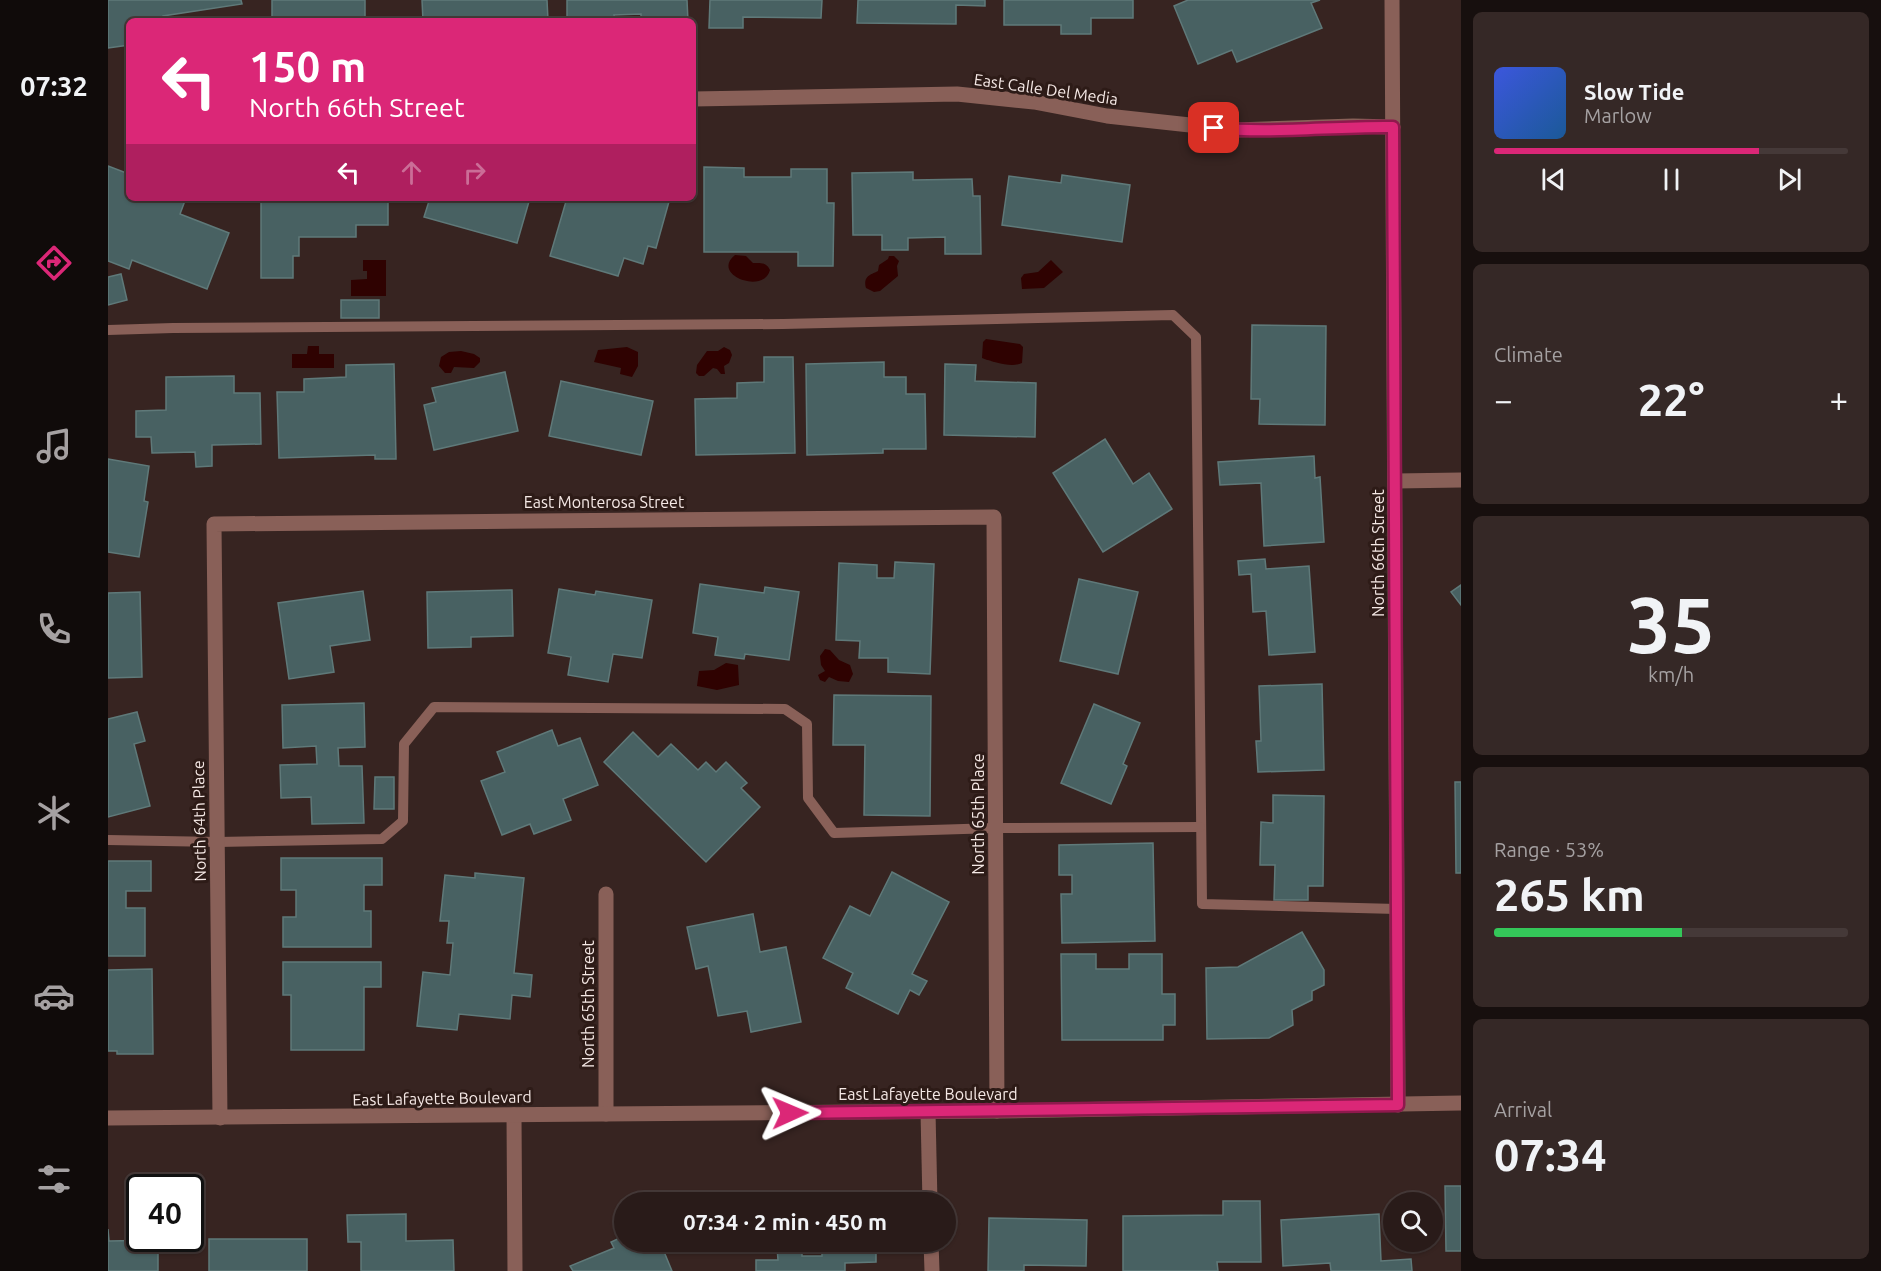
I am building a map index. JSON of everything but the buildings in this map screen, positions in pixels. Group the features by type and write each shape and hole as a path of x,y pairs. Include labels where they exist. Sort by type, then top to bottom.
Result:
{"street":[{"name":"North 66th Street","path":"1392,0 1398,1105"},
{"name":"East Calle Del Media","path":"696,99 957,94 1035,102 1107,116 1236,130 1393,127"},
{"path":"1395,481 1461,480"},
{"name":"East Monterosa Street","path":"214,524 994,517"},
{"name":"North 65th Place","path":"994,517 997,1111"},
{"name":"North 64th Place","path":"214,524 220,1118"},
{"name":"North 65th Street","path":"606,894 606,1114"},
{"name":"East Lafayette Boulevard","path":"108,1118 928,1112 1461,1103"},
{"path":"928,1112 930,1192"},
{"path":"514,1115 515,1271"},
{"path":"931,1252 932,1271"}],"lane":[{"path":"108,330 783,324 1173,315 1196,337 1202,904 1397,909"},
{"path":"108,840 218,842 382,839 403,821 404,744 434,707 785,709 807,724 808,798 834,833 996,828 1200,827"}],"shaded area":[{"path":"735,255 746,256 753,263 765,264 770,270 766,277 758,281 750,282 741,279 729,269 729,262"},
{"path":"889,256 894,256 899,261 898,276 880,291 874,292 866,288 866,278 878,271 879,265"},
{"path":"363,260 386,260 386,296 351,296 351,280 367,279 367,271 363,271"},
{"path":"1051,260 1063,272 1044,288 1022,289 1021,278 1024,274 1038,272"},
{"path":"986,339 1020,344 1023,347 1022,363 1008,365 982,358 983,342"},
{"path":"308,346 319,346 319,354 334,354 334,368 292,368 292,354 307,354"},
{"path":"627,347 638,352 638,366 632,377 620,374 621,368 594,362 598,350"},
{"path":"724,347 730,350 732,355 729,363 724,366 725,374 713,368 704,376 699,376 696,373 697,365 707,351 718,351"},
{"path":"461,351 474,354 480,358 480,362 474,368 454,367 451,373 445,373 439,366 441,357 449,352"},
{"path":"825,649 830,650 839,660 850,665 853,674 849,682 829,677 825,682 820,680 818,675 825,671 821,665 820,656"},
{"path":"726,663 738,665 739,685 717,690 697,686 699,671 714,670"}],"route":[{"path":"790,1113 1398,1105 1393,127 1236,130 1214,128"}]}
